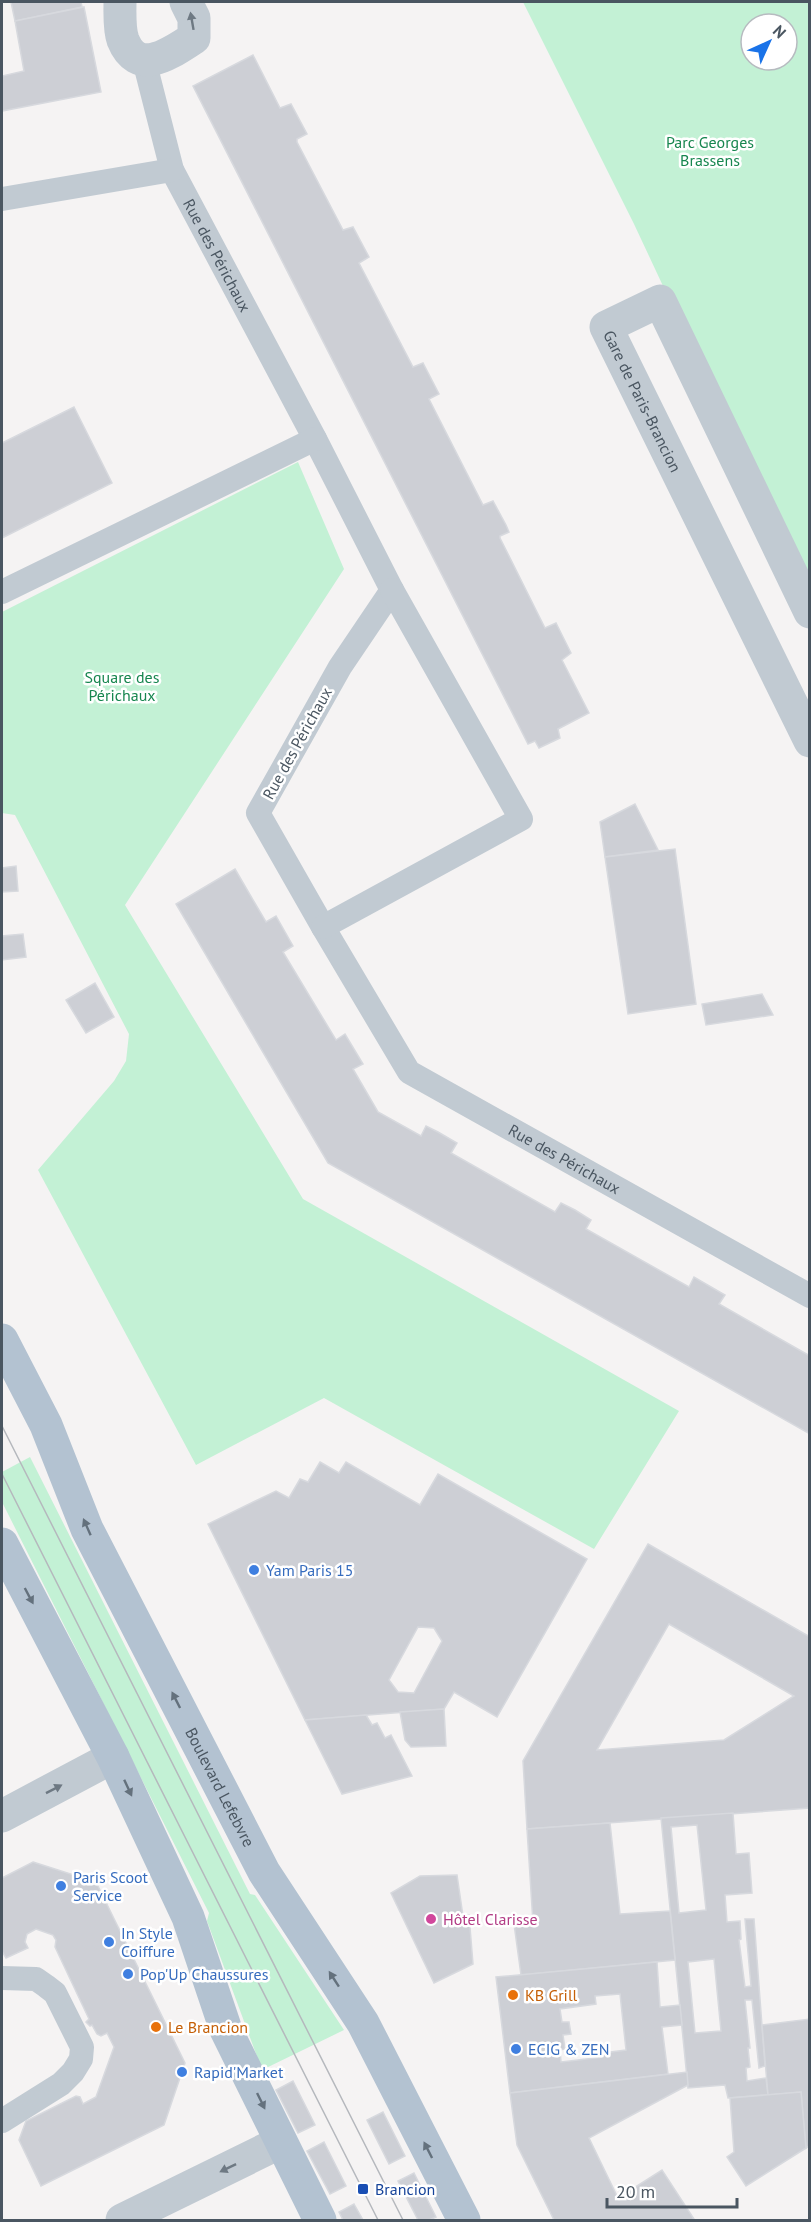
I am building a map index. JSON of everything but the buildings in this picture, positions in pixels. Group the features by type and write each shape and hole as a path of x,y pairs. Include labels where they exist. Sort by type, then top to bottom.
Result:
{"main road":[{"name":"Boulevard Lefebvre","path":"2,1341 46,1425 87,1529 264,1872 363,2023 464,2220"},
{"path":"2,1544 113,1757 188,1917 226,2030 320,2220"}],"street":[{"path":"120,2 122,38 130,53 144,60 165,57 194,38 194,18 186,2"},
{"name":"Gare de Paris-Brancion","path":"810,612 660,301 606,327 810,741"},
{"path":"2,1815 113,1757"},
{"path":"122,2220 281,2142"}],"lane":[{"name":"Rue des Périchaux","path":"144,60 172,170 315,439 392,590 340,667 258,813 322,927 409,1072 810,1296"},
{"path":"2,199 172,170"},
{"path":"2,591 315,439"},
{"path":"322,927 520,819 392,590"},
{"path":"2,1978 36,1979 55,1993 82,2047 81,2059 73,2072 61,2084 2,2121"}],"green space":[{"name":"Parc Georges Brassens","path":"523,2 809,2 809,598 634,224"},
{"name":"Square des Périchaux","path":"298,462 344,569 125,905 303,1199 679,1411 594,1549 324,1398 196,1465 38,1170 114,1081 126,1061 129,1034 15,815 2,813 2,612"},
{"path":"30,1457 250,1894 255,1895 344,2030 262,2070 207,1921 209,1913 2,1502 2,1472"}],"tram line":[{"path":"2,1426 403,2220"},
{"path":"2,1474 378,2220"}],"place":[{"name":"Yam Paris 15","path":"254,1570"},
{"name":"Paris Scoot Service","path":"61,1886"},
{"name":"Hôtel Clarisse","path":"431,1919"},
{"name":"In Style Coiffure","path":"109,1942"},
{"name":"Pop'Up Chaussures","path":"128,1974"},
{"name":"KB Grill","path":"513,1995"},
{"name":"Le Brancion","path":"156,2027"},
{"name":"ECIG & ZEN","path":"516,2049"},
{"name":"Rapid'Market","path":"182,2072"},
{"name":"Brancion","path":"363,2189"}]}
